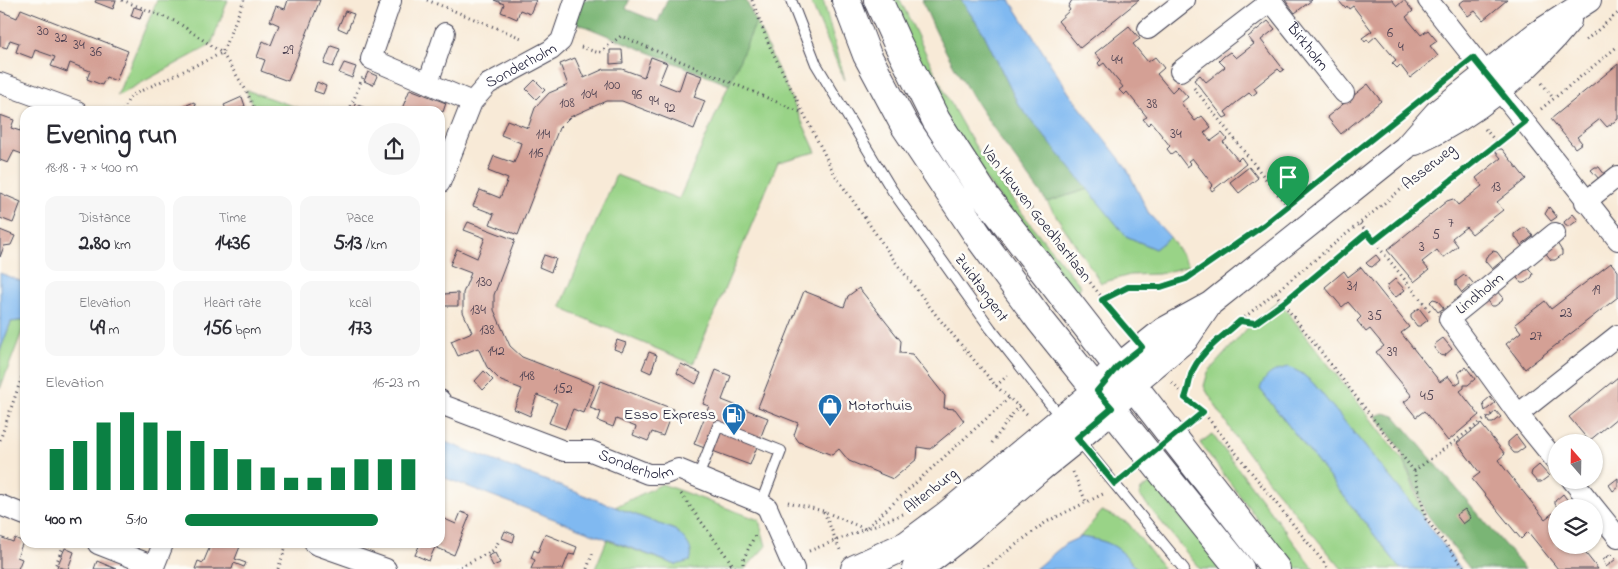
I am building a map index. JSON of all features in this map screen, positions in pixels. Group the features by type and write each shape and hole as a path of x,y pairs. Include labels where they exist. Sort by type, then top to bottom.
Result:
{"main road":[{"path":"846,0 868,55 905,126 981,240 1104,400 1240,569"},
{"name":"Van Heuven Goedhartlaan","path":"878,0 896,42 936,120 985,196 1276,569"},
{"name":"Altenburg","path":"848,562 907,545 1070,428 1104,400 1125,375"},
{"name":"Altenburg","path":"916,569 950,545 1070,428"}],"street":[{"path":"371,59 391,0"},
{"name":"Sonderholm","path":"445,170 472,102 488,84 556,46 575,0"},
{"path":"1148,29 1185,0"},
{"name":"Birkholm","path":"1180,71 1271,0 1344,93"},
{"path":"1428,0 1586,202 1618,240"},
{"name":"Asserweg","path":"1125,375 1142,347 1174,322 1210,304 1405,148 1448,128 1548,48 1584,4"},
{"path":"428,83 445,34"},
{"name":"Sonderholm","path":"371,59 472,102"},
{"path":"0,83 64,106"},
{"path":"1586,202 1618,176"},
{"name":"Lindholm","path":"1548,451 1513,408 1449,319 1555,233"},
{"name":"Asserweg","path":"1125,375 1157,366 1186,340 1210,304"},
{"path":"1513,408 1618,335"},
{"name":"Sonderholm","path":"445,406 564,451 591,451 648,474 665,474 678,469 761,503"},
{"path":"1579,489 1618,537"},
{"path":"761,503 767,507 792,564"},
{"path":"0,505 20,513"},
{"path":"108,548 154,567 161,548"},
{"path":"326,548 386,569"}],"lane":[{"name":"Zuidtangent","path":"791,0 816,64 892,190 991,329 1184,569"},
{"path":"698,477 718,426 780,451 761,503"}],"path":[{"path":"122,0 177,22 222,53 246,90 254,106"},
{"path":"126,106 130,96 222,53 244,0"},
{"path":"427,0 556,46 599,53 622,36 804,113"},
{"path":"752,0 769,45 835,175 894,260 996,386"},
{"path":"1582,43 1618,13"},
{"path":"1374,241 1498,144 1618,46"},
{"path":"351,106 371,59"},
{"path":"1180,71 1288,207"},
{"path":"1539,78 1553,98"},
{"path":"1498,88 1481,124 1498,144"},
{"path":"1102,300 1128,287 1161,287 1186,279 1288,207 1401,116"},
{"name":"Asserweg","path":"1208,350 1240,321 1443,156"},
{"name":"Van Heuven Goedhartlaan","path":"1001,171 1102,300 1142,347"},
{"path":"1360,224 1438,321 1449,319"},
{"path":"1240,321 1255,323 1283,303 1367,233"},
{"path":"1275,293 1414,471 1426,519 1465,569"},
{"path":"1185,398 1191,384 1191,375 1202,356"},
{"path":"1157,366 1185,398 1203,412 1329,569"},
{"path":"0,440 20,382"},
{"path":"864,529 1010,397"},
{"path":"986,447 993,441 1019,405"},
{"path":"1414,471 1513,408"},
{"path":"1173,437 1203,412"},
{"path":"665,474 736,569"},
{"name":"Altenburg","path":"920,501 942,483"},
{"path":"984,569 1046,522 1087,504 1115,484"},
{"path":"823,511 848,562"},
{"name":"Altenburg","path":"792,564 836,540 906,513"},
{"path":"456,569 494,550 500,539"},
{"path":"54,569 62,548"},
{"path":"278,569 286,548"},
{"path":"587,569 593,552"},
{"path":"721,569 733,563"}],"green space":[{"path":"157,0 228,0 211,45 117,96"},
{"path":"574,0 629,0 626,9 658,22 667,0 746,0 756,22 729,85 567,19"},
{"path":"810,0 823,0 845,80 840,70"},
{"path":"887,0 900,0 946,94 977,149 1027,219 1081,286 1074,298 961,146"},
{"path":"922,0 961,0 983,32 1018,104 1088,189 1047,202 994,129 962,80 947,54"},
{"path":"756,22 816,152 778,162 693,364 567,311 561,306 616,175 679,199"},
{"path":"246,90 292,106 253,106"},
{"path":"1088,189 1126,236 1155,249 1170,237 1189,266 1159,274 1130,275 1101,283 1047,202"},
{"path":"1279,301 1405,463 1425,520 1313,383 1301,373 1260,389 1401,569 1342,569 1270,483 1234,435 1204,386 1208,372 1253,322"},
{"path":"20,321 20,337 0,389 0,351 11,322"},
{"path":"1384,413 1395,416 1525,569 1470,569 1425,512 1400,449 1376,416"},
{"path":"1212,434 1314,569 1295,569 1200,443"},
{"path":"1151,483 1227,569 1200,569 1139,495 1141,490"},
{"path":"662,484 759,520 766,546 745,569 595,569 607,540 676,565 675,530 615,507"},
{"path":"1102,511 1128,523 1164,569 1137,569 1119,549 1099,540 1080,537"}],"water":[{"path":"961,0 1010,0 1069,93 1126,167 1149,214 1170,237 1155,249 1126,236 1018,104 983,32"},
{"path":"0,273 20,281 20,321 11,322 0,351"},
{"path":"1289,367 1301,373 1313,383 1425,520 1461,569 1401,569 1260,389 1267,376"},
{"path":"445,442 675,530 685,540 691,552 690,561 676,565 445,478"},
{"path":"1080,537 1099,540 1119,549 1137,569 1035,569 1065,544"}],"building":[{"path":"96,0 116,0 113,9 95,2"},
{"path":"288,0 320,0 288,81 261,71 265,60 257,57 263,41 271,45 279,25 270,21 276,6 285,9"},
{"path":"494,0 536,0 530,14 520,10 517,19 501,12 504,4"},
{"path":"1072,0 1139,0 1080,48 1058,21 1070,10 1068,7"},
{"path":"1285,0 1312,0 1295,13"},
{"path":"1338,0 1392,0 1397,6 1404,0 1413,11 1406,17 1421,35 1428,30 1437,41 1430,46 1438,56 1410,78 1400,65 1397,68 1392,63 1396,60 1376,36 1369,42 1367,39 1365,42 1362,38 1372,31 1353,6 1349,9 1347,6 1345,8"},
{"path":"1464,0 1507,0 1483,20 1475,11 1468,16 1459,4"},
{"path":"134,7 143,10 140,19 131,16"},
{"path":"21,9 128,51 116,81 106,77 102,85 87,79 90,71 70,63 67,72 51,66 55,57 35,50 32,58 16,52 19,43 10,40 7,48 0,46 0,11 17,18"},
{"path":"345,11 354,14 347,32 338,28"},
{"path":"1268,21 1275,29 1261,40 1284,70 1281,72 1278,69 1254,88 1257,92 1252,96 1249,93 1237,102 1225,112 1228,116 1224,118 1194,80 1200,75 1206,82 1225,67 1219,61 1224,56 1230,52 1236,58 1254,44 1248,37"},
{"path":"1129,26 1140,39 1133,44 1148,62 1155,57 1164,68 1157,74 1172,92 1178,86 1188,97 1181,103 1195,121 1202,116 1211,127 1204,133 1211,141 1222,133 1227,139 1223,142 1238,160 1241,157 1246,164 1212,191 1210,188 1213,185 1192,158 1188,161 1191,164 1187,167 1175,151 1171,154 1167,149 1170,146 1151,122 1148,125 1143,119 1147,117 1127,92 1124,95 1119,90 1123,87 1104,63 1100,66 1098,63 1101,60 1095,53"},
{"path":"331,46 340,49 333,67 324,64"},
{"path":"610,50 622,50 623,63 610,64"},
{"path":"651,57 667,63 659,83 679,91 686,70 702,76 694,97 705,101 694,129 622,101 606,101 570,117 559,128 518,235 490,224 494,214 473,206 480,190 500,198 508,179 488,171 494,156 514,163 521,143 501,135 507,120 528,128 535,108 549,93 568,85 560,64 575,58 584,78 604,69 622,69 644,77"},
{"path":"344,63 356,67 352,78 339,73"},
{"path":"1618,64 1618,119 1607,127 1600,119 1577,137 1582,143 1575,148 1551,119"},
{"path":"368,72 377,76 373,85 364,81"},
{"path":"535,80 545,90 536,99 526,89"},
{"path":"317,82 326,86 323,94 314,91"},
{"path":"1368,84 1381,101 1341,134 1327,117"},
{"path":"410,89 446,103 445,106 403,106"},
{"path":"242,97 245,106 224,106"},
{"path":"194,102 196,106 185,106"},
{"path":"0,115 14,120 11,128 20,131 20,153 14,151 8,163 0,160"},
{"path":"1502,149 1526,179 1497,202 1503,210 1472,234 1466,227 1452,238 1458,246 1443,258 1437,250 1422,262 1429,270 1414,282 1387,250 1447,201 1453,199 1458,205 1482,186 1476,178 1501,158 1495,151"},
{"path":"1249,167 1258,178 1239,193 1230,182"},
{"path":"1599,167 1605,175 1600,180 1591,170"},
{"path":"0,193 20,202 13,223 0,218"},
{"path":"1549,207 1557,217 1551,221 1545,214"},
{"path":"1573,214 1578,220 1570,226 1566,226 1564,222"},
{"path":"468,222 515,240 494,295 494,310 510,346 522,357 594,385 583,413 573,409 565,429 549,423 557,403 537,395 530,416 514,409 522,389 501,381 487,367 478,348 458,356 451,341 472,332 463,312 463,293 471,273 450,265 457,249 477,258 485,238 464,230"},
{"path":"1526,228 1533,236 1521,245 1515,234"},
{"path":"0,230 15,236 11,245 4,246 0,257"},
{"path":"1557,243 1562,251 1562,255 1555,260 1551,260 1545,252"},
{"path":"1493,251 1497,252 1503,260 1492,269 1485,261 1486,257"},
{"path":"544,255 556,259 551,272 539,267"},
{"path":"1376,255 1380,260 1372,267 1369,266 1366,263"},
{"path":"1611,263 1618,271 1618,297 1525,369 1506,344 1521,332 1515,324 1545,301 1551,309"},
{"path":"1527,266 1533,274 1532,277 1525,283 1521,283 1515,275"},
{"path":"1361,267 1409,327 1401,333 1440,382 1448,376 1455,385 1461,381 1458,373 1466,367 1475,379 1468,385 1464,385 1464,388 1460,391 1479,415 1448,441 1424,411 1416,417 1404,402 1412,396 1376,352 1384,346 1370,329 1366,332 1357,321 1361,317 1348,302 1342,307 1325,287 1344,271 1348,277"},
{"path":"1464,275 1473,283 1462,293 1456,285 1456,281"},
{"path":"1395,279 1405,290 1396,297 1387,289 1388,285"},
{"path":"859,288 901,341 900,353 912,354 945,396 944,408 955,409 964,421 930,449 918,447 917,459 893,479 849,461 839,449 832,455 799,442 794,435 798,423 758,407 804,291 844,307 848,296"},
{"path":"1496,289 1503,297 1502,301 1495,306 1491,306 1485,298"},
{"path":"458,293 458,306 445,306 445,294"},
{"path":"1433,299 1437,300 1444,308 1438,312 1430,302"},
{"path":"1419,308 1428,320 1417,326 1411,318 1411,314"},
{"path":"1443,338 1452,349 1444,356 1440,355 1434,348 1435,344"},
{"path":"617,340 626,343 622,352 614,349"},
{"path":"649,352 657,355 651,373 642,369"},
{"path":"681,364 701,373 696,384 677,373"},
{"path":"716,370 731,376 722,400 768,418 750,465 694,444 709,406 703,404"},
{"path":"484,371 493,380 483,390 475,381"},
{"path":"1618,377 1618,417 1597,434 1583,434 1569,417"},
{"path":"601,381 673,409 663,436 652,432 648,441 633,435 636,427 616,419 613,427 598,421 601,412 590,408"},
{"path":"1490,397 1495,403 1485,411 1483,403"},
{"path":"1496,411 1501,417 1493,423 1489,423 1487,419"},
{"path":"1481,424 1505,454 1498,460 1545,519 1548,517 1548,554 1586,554 1598,569 1558,569 1528,532 1521,539 1472,479 1480,473 1457,443"},
{"path":"1516,435 1525,447 1514,453 1508,446 1508,442"},
{"path":"1539,465 1548,477 1541,482 1537,482 1531,475 1532,471"},
{"path":"1618,478 1618,487 1613,491 1609,485"},
{"path":"1563,494 1567,499 1557,499"},
{"path":"1465,509 1471,518 1463,524 1456,515"},
{"path":"461,512 470,515 454,555 437,548 445,548 445,519 456,524"},
{"path":"505,531 515,535 513,542 502,538"},
{"path":"545,534 577,547 574,555 569,554 563,569 531,569 535,560 531,558 534,550 538,552"},
{"path":"0,537 13,542 15,538 20,540 21,548 17,557 22,559 18,569 0,569"},
{"path":"65,548 74,552 68,569 57,567"},
{"path":"209,548 239,548 235,559 246,563 244,567 234,563 232,569 195,569 198,561 203,563"},
{"path":"418,548 435,548 429,561 415,555"},
{"path":"495,553 500,563 493,566 488,556"},
{"path":"1611,554 1616,559 1606,567 1603,560"},
{"path":"97,561 116,569 94,569"}],"place":[{"name":"Motorhuis","path":"830,427"},
{"name":"Esso Express","path":"734,436"}],"route":[{"path":"1473,58 1525,122 1374,241 1367,233 1283,303 1255,323 1240,321 1202,356 1191,375 1191,384 1185,398 1203,412 1115,484 1077,438 1112,408 1097,391 1118,366 1142,347 1102,300 1128,287 1161,287 1186,279 1288,207 1473,58"}]}
